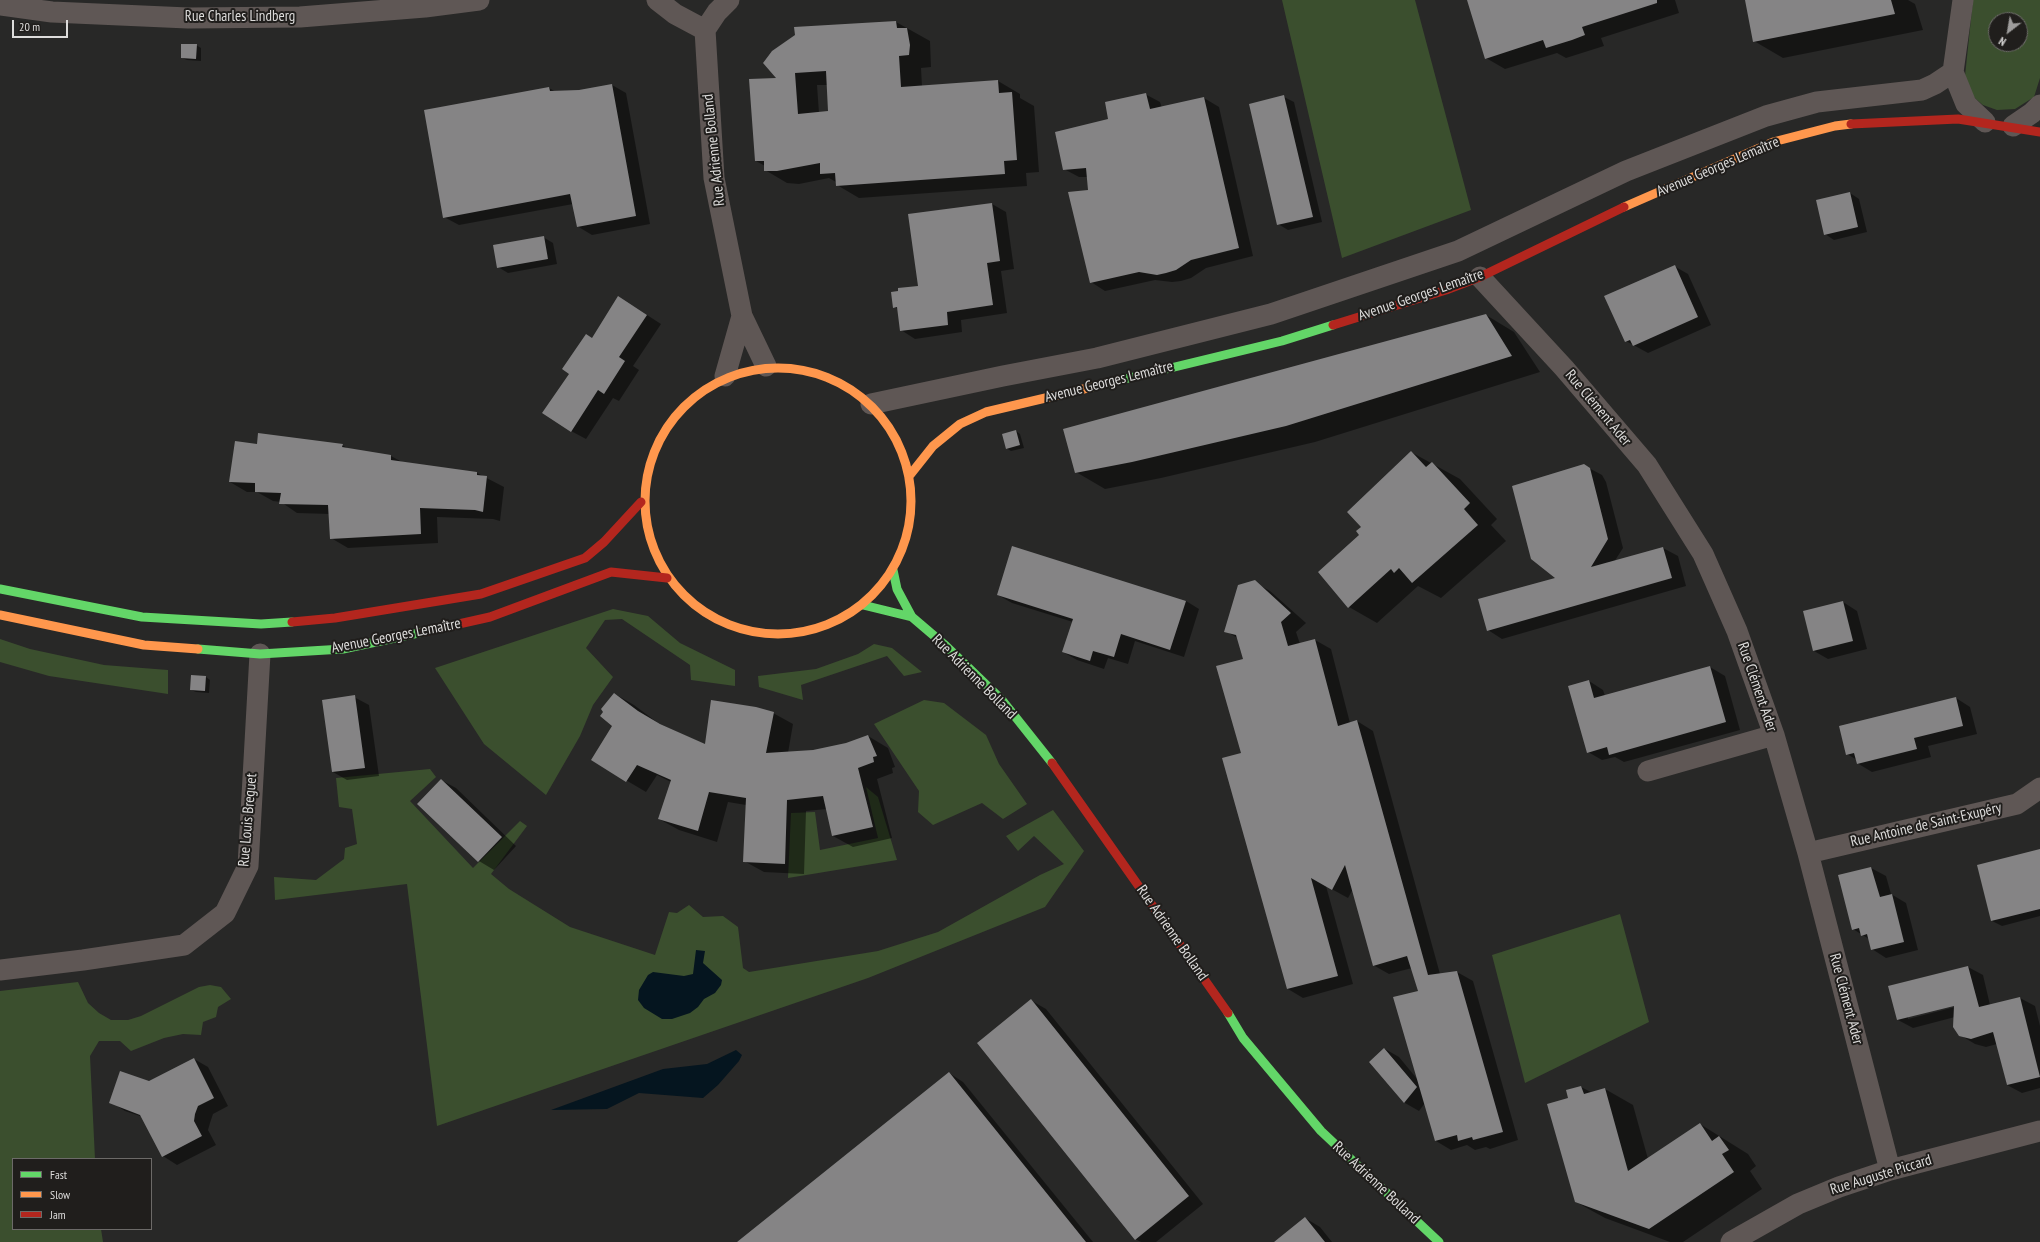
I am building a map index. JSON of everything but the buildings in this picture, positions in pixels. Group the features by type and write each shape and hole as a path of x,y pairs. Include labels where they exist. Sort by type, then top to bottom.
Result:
{"street":[{"name":"Rue Charles Lindberg","path":"0,5 52,12 180,18 300,17 425,7 479,0"},
{"path":"657,0 675,14 705,30 717,12 729,0"},
{"path":"1963,0 1953,72 1966,104 1985,122"},
{"name":"Rue Adrienne Bolland","path":"705,30 714,178 742,316 766,366"},
{"name":"Avenue Georges Lemaître","path":"871,404 1097,358 1271,314 1458,251 1626,171 1766,116 1817,102 1922,90 1935,84 1953,72"},
{"path":"2013,126 2032,113 2040,105"},
{"name":"Avenue Georges Lemaître","path":"910,475 933,446 960,424 986,412 1282,341 1446,290 1480,277 1633,203 1772,142 1835,126 1862,123 1958,119 2013,126"},
{"path":"2013,126 2040,132"},
{"name":"Rue Clément Ader","path":"1480,277 1564,368 1647,465 1703,554 1737,631 1774,735 1808,853 1890,1170"},
{"name":"Rue Adrienne Bolland","path":"725,376 742,316"},
{"path":"766,366 816,371 871,404 896,438 910,475 912,494 910,528 894,570 863,605 837,622 799,634 755,634 707,616 667,578 654,545 641,502 643,488 661,432 682,405 725,376 766,366"},
{"name":"Avenue Georges Lemaître","path":"0,589 142,617 260,624 335,618 481,594 585,558 604,542 641,502"},
{"name":"Rue Adrienne Bolland","path":"894,570 897,589 912,617 946,646 1006,706 1052,763 1221,1002 1243,1038 1321,1131 1439,1242"},
{"name":"Avenue Georges Lemaître","path":"0,615 144,646 260,654 343,649 490,617 611,572 667,578"},
{"name":"Rue Adrienne Bolland","path":"863,605 912,617"},
{"name":"Rue Louis Breguet","path":"0,970 83,960 184,945 226,913 248,866 260,654"},
{"path":"1648,771 1774,735"},
{"name":"Rue Antoine de Saint-Exupéry","path":"1808,853 2016,804 2040,788"},
{"name":"Rue Auguste Piccard","path":"1731,1242 1798,1204 1839,1187 1890,1170 2040,1131"}],"green space":[{"path":"1282,0 1415,0 1471,210 1342,258"},
{"path":"1973,0 2040,0 2040,78 2034,97 2015,109 1997,110 1983,105 1971,95 1965,76"},
{"path":"613,609 648,616 680,643 735,670 735,686 691,680 690,665 622,619 605,620 586,648 613,677 593,705 580,736 546,795 484,744 435,668"},
{"path":"0,639 30,649 104,665 168,670 168,694 49,676 0,662"},
{"path":"874,644 892,648 922,672 904,676 887,656 801,685 803,700 759,687 758,676 816,669 858,654"},
{"path":"924,700 944,703 986,735 999,764 1027,804 1003,819 982,803 933,825 918,812 919,791 874,724"},
{"path":"430,769 436,777 410,801 473,868 520,821 527,826 491,874 509,889 570,927 655,955 669,912 677,913 689,905 703,917 723,916 738,927 743,968 749,972 878,951 938,932 1040,875 1064,864 1034,836 1018,851 1006,836 1053,810 1084,851 1045,907 868,978 437,1126 407,884 275,900 274,877 316,880 344,859 345,848 357,844 352,809 339,807 336,778"},
{"path":"866,787 878,797 897,860 788,878 791,813 815,812 820,850 878,838"},
{"path":"1620,914 1649,1022 1525,1083 1492,955"},
{"path":"78,982 88,1003 99,1013 111,1020 128,1020 141,1016 199,987 210,985 221,987 231,999 218,1007 216,1017 203,1022 201,1035 183,1034 164,1038 131,1051 120,1041 99,1041 90,1056 95,1158 12,1158 12,1230 101,1230 103,1242 0,1242 0,991"}],"water":[{"path":"696,950 705,951 703,963 722,980 721,985 715,993 704,999 698,1007 690,1013 672,1019 662,1019 644,1008 638,1000 639,990 648,975 653,972 684,976 693,974"},
{"path":"736,1050 742,1055 739,1061 718,1085 703,1098 639,1093 607,1109 551,1110 663,1069 707,1064"}],"traffic: fast":[{"path":"1092,387 1282,341 1333,325"},
{"path":"893,570 897,589 912,617 946,646 1002,700 1052,763"},
{"path":"0,589 142,617 261,624 292,622"},
{"path":"863,605 912,617"},
{"path":"198,649 260,654 343,649 423,632"},
{"path":"1228,1013 1243,1038 1321,1131 1439,1242"}],"traffic: slow":[{"path":"1624,207 1773,142 1835,126 1851,124"},
{"path":"765,368 791,368 817,373 841,383 863,398 881,416 896,438 906,462 911,488 911,501 911,514 906,540 896,564 881,586 863,604 841,619 817,629 791,634 765,634 739,629 715,619 693,604 675,586 660,564 650,540 645,514 645,488 650,462 660,438 675,416 693,398 715,383 739,373 765,368"},
{"path":"910,475 933,446 960,424 986,412 1092,387"},
{"path":"0,615 144,645 198,649"}],"traffic: jam":[{"path":"1851,124 1958,119 2040,132"},
{"path":"1333,325 1446,290 1480,277 1624,207"},
{"path":"292,622 335,618 481,594 585,558 604,542 641,502"},
{"path":"423,632 490,617 611,572 667,578"},
{"path":"1052,763 1228,1013"}]}
